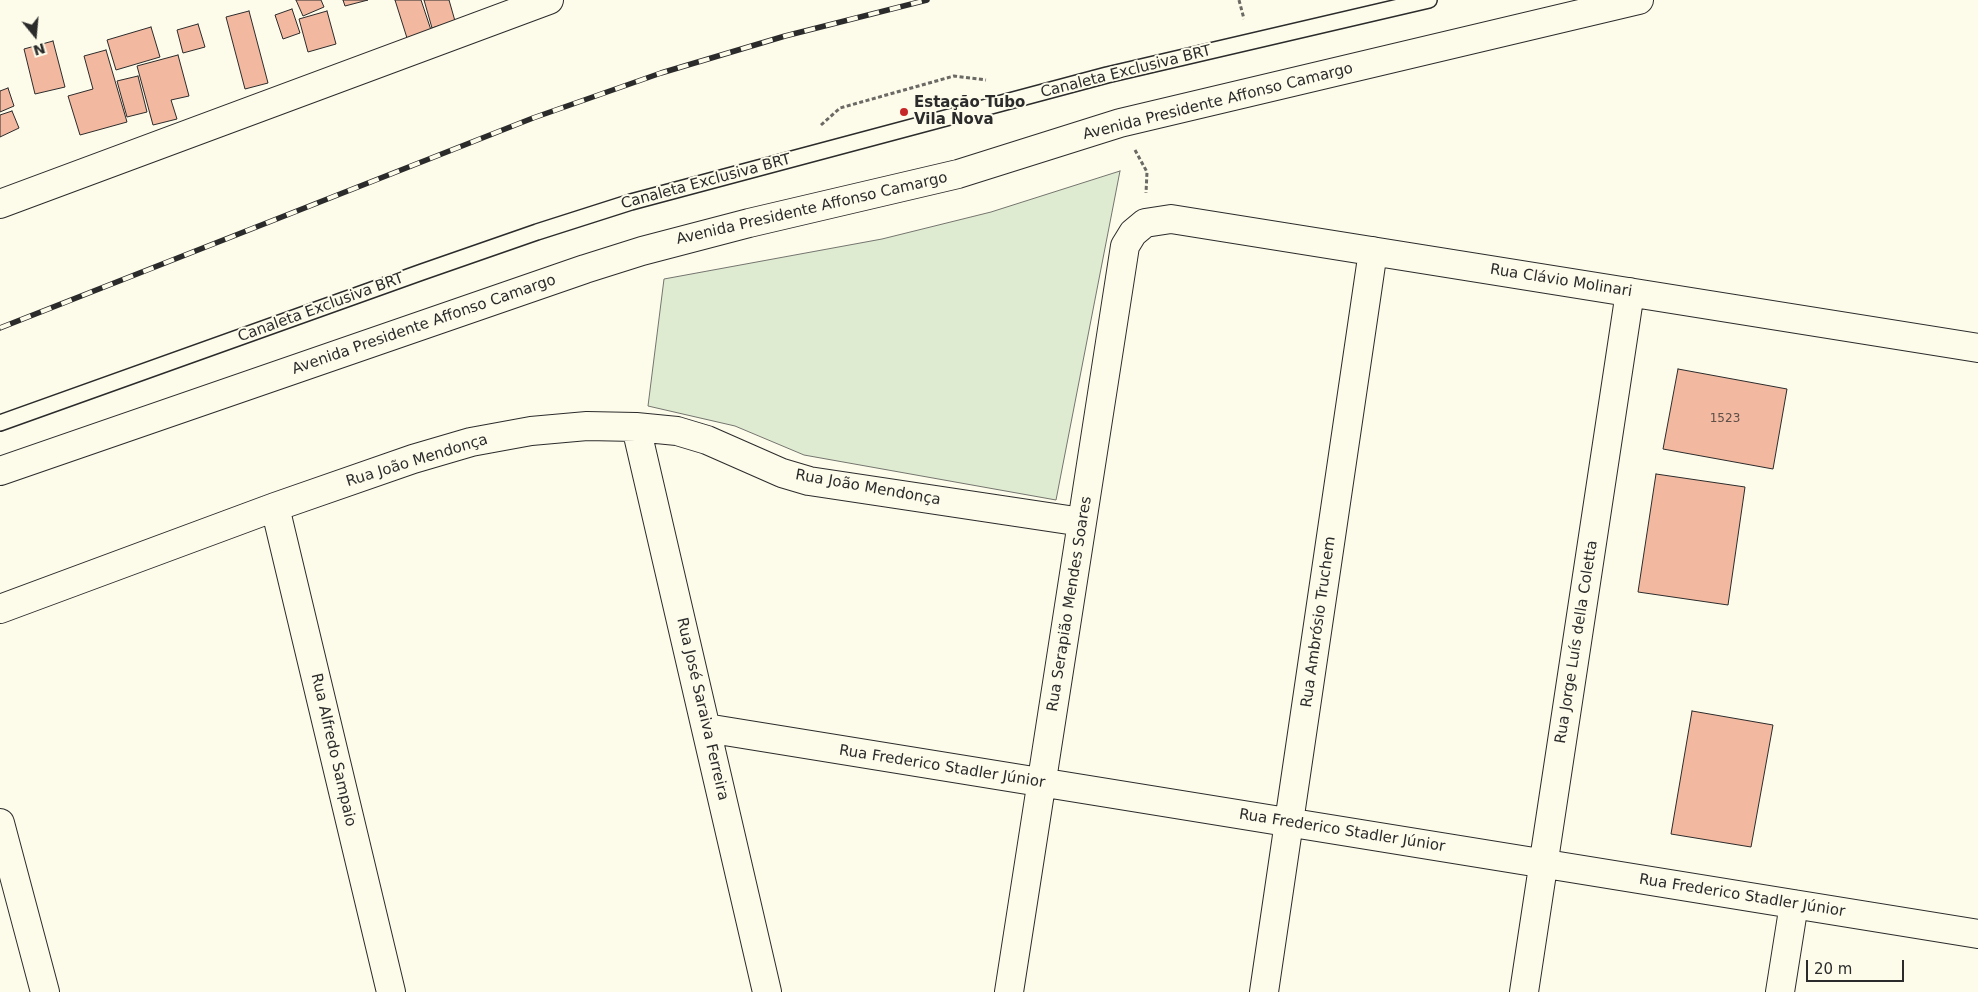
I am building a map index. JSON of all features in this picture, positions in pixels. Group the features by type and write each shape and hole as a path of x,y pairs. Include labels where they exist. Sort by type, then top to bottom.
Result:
{"street":[{"path":"0,204 549,0"},
{"name":"Avenida Presidente Affonso Camargo","path":"0,471 642,251 749,223 958,174 1120,124 1639,0"},
{"name":"Rua Clávio Molinari","path":"1145,223 1171,219 1978,348"},
{"name":"Rua Serapião Mendes Soares","path":"1009,992 1125,246 1133,233 1145,223"},
{"name":"Rua Ambrósio Truchem","path":"1264,992 1373,251"},
{"name":"Rua Jorge Luís della Coletta","path":"1524,992 1630,292"},
{"name":"Rua João Mendonça","path":"0,609 275,507 413,459 471,442 531,431 587,426 636,427 677,432 707,440 782,473 809,481 1082,522"},
{"name":"Rua José Saraiva Ferreira","path":"636,427 768,992"},
{"name":"Rua Alfredo Sampaio","path":"275,507 391,992"},
{"name":"Rua Frederico Stadler Júnior","path":"706,728 1978,934"},
{"path":"0,824 45,992"},
{"path":"1780,992 1794,904"}],"lane":[{"name":"Canaleta Exclusiva BRT","path":"0,423 431,269 631,202 1107,75 1429,0"}],"path":[{"path":"1120,124 1147,172 1145,223"}],"green space":[{"path":"1120,171 1056,500 804,455 735,426 648,406 664,279 882,239 991,212"}],"building":[{"path":"296,0 321,0 324,7 303,16"},
{"path":"343,0 368,0 345,6"},
{"path":"395,0 421,0 431,30 407,38"},
{"path":"424,0 449,0 455,21 432,28"},
{"path":"292,9 300,33 283,39 275,15"},
{"path":"249,11 268,83 245,89 226,17"},
{"path":"327,11 336,44 308,52 299,19"},
{"path":"198,24 205,47 183,53 177,30"},
{"path":"151,27 160,57 116,70 107,40"},
{"path":"53,41 65,87 35,94 24,49"},
{"path":"106,50 127,122 80,135 68,96 93,89 84,56"},
{"path":"178,55 189,96 171,100 177,119 153,125 137,66"},
{"path":"138,76 147,112 127,117 117,81"},
{"path":"8,88 14,106 0,112 0,91"},
{"path":"12,111 19,128 0,137 0,115"},
{"path":"1678,369 1787,389 1773,469 1663,449"},
{"path":"1656,474 1745,487 1728,605 1638,592"},
{"path":"1692,711 1773,725 1751,847 1671,834"}],"railway":[{"path":"0,328 533,118 661,73 785,36 927,0"}],"place":[{"name":"Estação Tubo Vila Nova","path":"904,112"}]}
